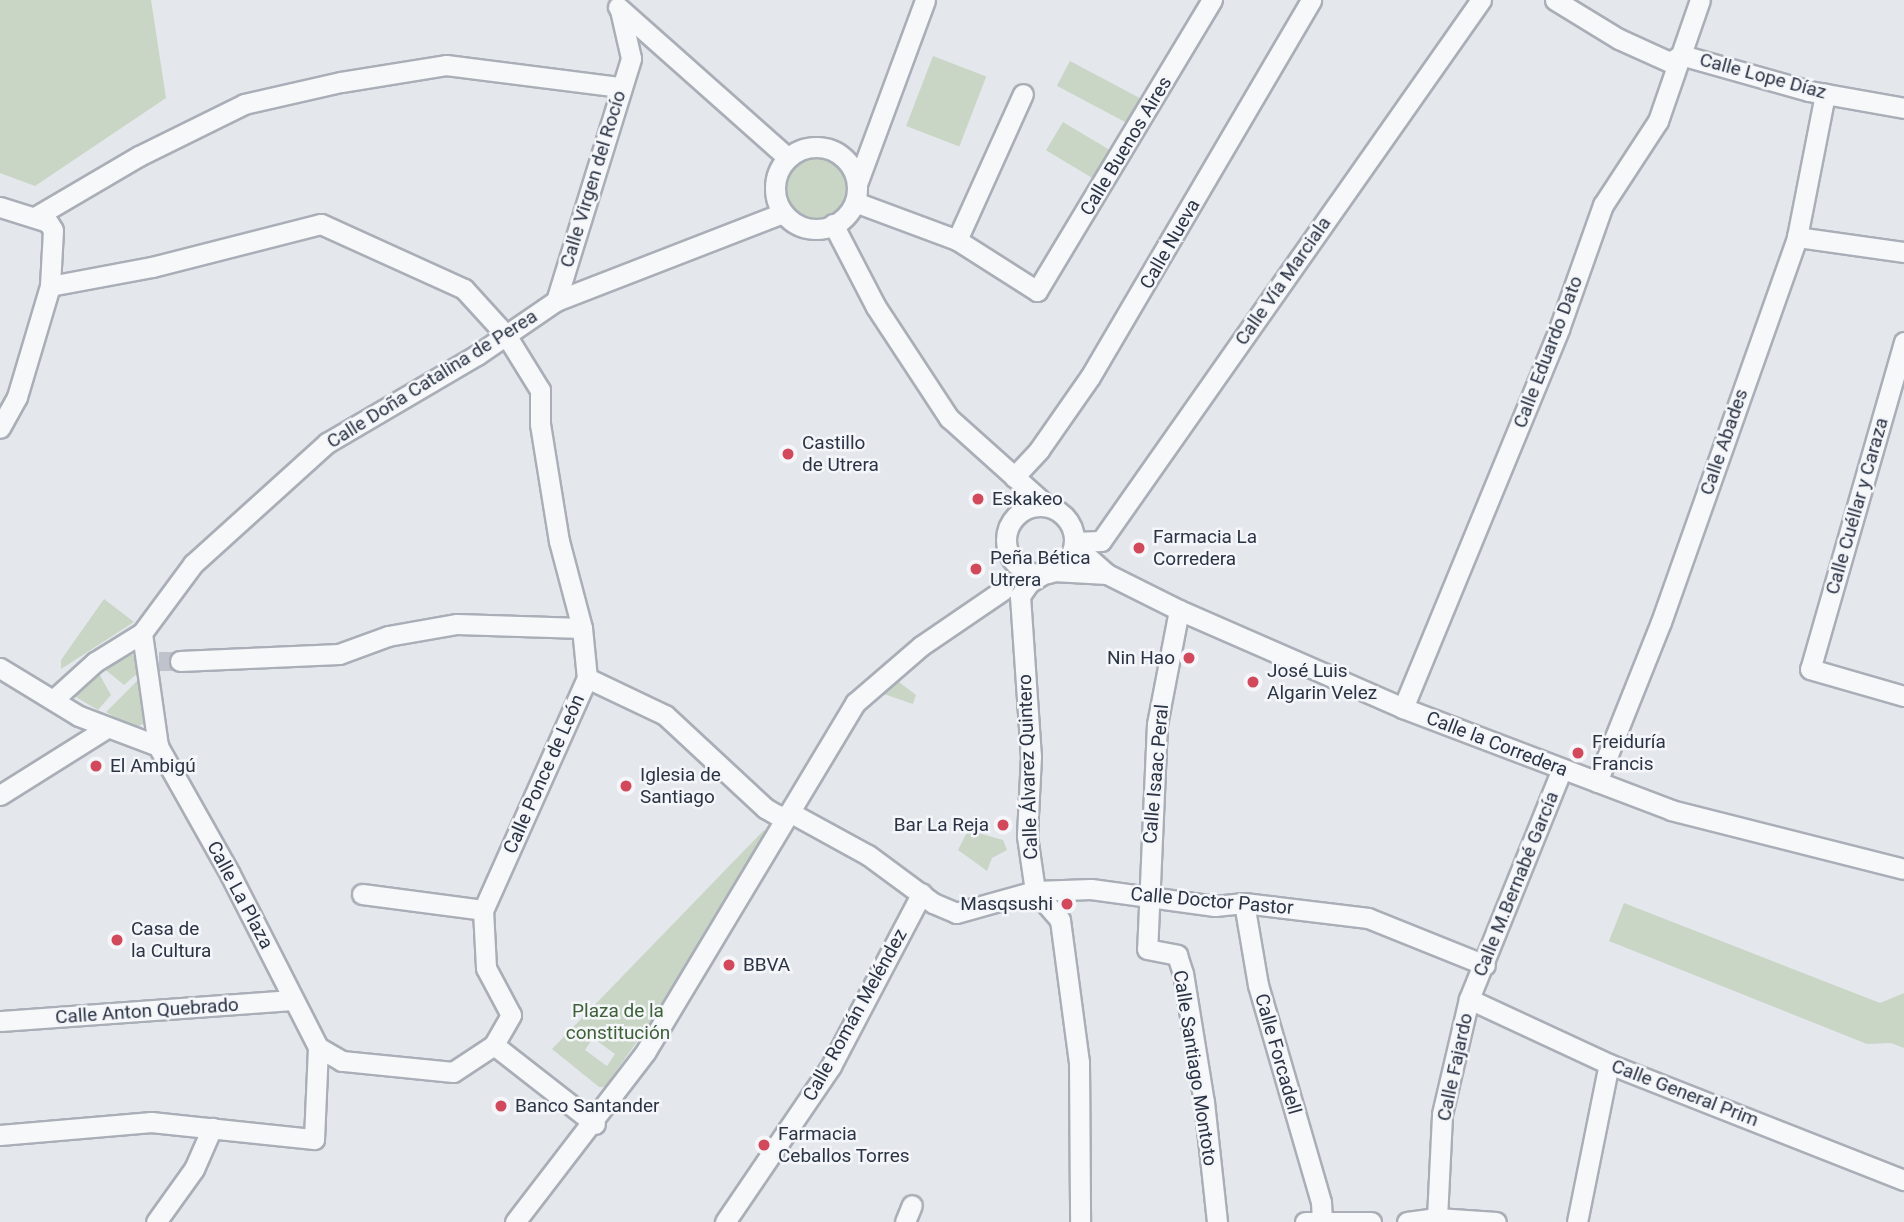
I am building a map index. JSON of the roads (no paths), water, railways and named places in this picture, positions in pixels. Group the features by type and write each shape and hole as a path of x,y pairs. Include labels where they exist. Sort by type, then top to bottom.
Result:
{"street":[{"path":"845,158 817,148 788,157 776,182 783,213 805,227 833,224 856,193 871,138 925,0"},
{"name":"Calle Buenos Aires","path":"957,240 1037,291 1212,0"},
{"name":"Calle Nueva","path":"1014,477 1039,450 1090,377 1311,0"},
{"name":"Calle Vía Marciala","path":"1074,543 1101,541 1480,0"},
{"name":"Calle Lope Díaz","path":"1555,0 1619,39 1670,62 1681,55 1825,94 1904,108"},
{"name":"Calle Eduardo Dato","path":"1403,708 1559,330 1603,205 1658,121 1699,0"},
{"path":"620,3 788,157"},
{"name":"Calle Virgen del Rocío","path":"556,300 631,58 620,3"},
{"path":"35,217 139,156 244,104 446,65 621,87"},
{"path":"845,158 856,193 957,240 1023,94"},
{"name":"Calle Abades","path":"1597,782 1661,622 1797,237 1825,94"},
{"path":"845,158 871,138"},
{"path":"0,206 35,217 53,230 50,286 18,397 0,428"},
{"name":"Calle Doña Catalina de Perea","path":"142,633 193,564 327,443 506,335 556,300 783,213"},
{"name":"Calle Ponce de León","path":"50,286 152,267 321,224 464,289 506,335 540,390 540,424 559,541 582,628 587,678 483,910 486,968 511,1015 494,1045"},
{"path":"515,1222 595,1124 646,1051 793,814 855,704 921,646 1067,561 1074,543 1068,520 1047,506 975,445 925,386 876,307 833,224"},
{"path":"1797,237 1904,252"},
{"name":"Calle Cuéllar y Caraza","path":"1904,342 1810,669 1904,696"},
{"path":"1012,593 1015,563 1006,539 1016,516 1014,477"},
{"path":"1016,516 1030,507 1047,506"},
{"name":"Calle la Corredera","path":"1074,543 1107,574 1179,610 1403,708 1671,810 1904,869"},
{"path":"1015,563 1031,572 1049,572"},
{"name":"Calle la Corredera","path":"1049,572 1107,574"},
{"name":"Calle Álvarez Quintero","path":"1012,593 1031,756 1027,836 1035,891"},
{"name":"Calle Isaac Peral","path":"1152,897 1149,856 1157,724 1179,610"},
{"path":"180,661 338,654 388,636 457,624 582,628"},
{"path":"0,668 53,700 107,728 158,746 154,661 142,633 95,662 53,700"},
{"name":"Calle Doctor Pastor","path":"587,678 665,715 765,808 779,816 793,814 868,855 956,913 1035,891 1090,889 1215,906 1244,903 1368,918 1485,965"},
{"path":"0,795 107,728"},
{"name":"Calle La Plaza","path":"158,746 317,1047"},
{"name":"Calle M.Bernabé García","path":"1469,999 1562,769"},
{"path":"1035,891 1060,920 1062,933 1079,1062 1080,1222"},
{"name":"Calle Román Meléndez","path":"725,1222 831,1066 922,893"},
{"path":"362,894 483,910"},
{"name":"Calle Santiago Montoto","path":"1152,897 1147,949 1177,955 1183,973 1204,1102 1217,1222"},
{"name":"Calle Forcadell","path":"1244,903 1258,985 1322,1215"},
{"name":"Calle General Prim","path":"1469,999 1609,1064 1904,1180"},
{"name":"Calle Fajardo","path":"1437,1219 1442,1114 1469,999"},
{"name":"Calle Anton Quebrado","path":"0,1021 293,1000"},
{"path":"0,1135 152,1122 314,1139 317,1047 342,1061 453,1072 494,1045 595,1124"},
{"path":"1577,1222 1609,1064"},
{"path":"156,1222 194,1169 212,1128"},
{"path":"1305,1222 1322,1215 1371,1222"},
{"path":"1407,1222 1437,1219 1496,1222"}],"tunnel":[{"path":"159,661 180,661"}],"place":[{"name":"Castillo de Utrera","path":"788,454"},
{"name":"Eskakeo","path":"978,499"},
{"name":"Farmacia La Corredera","path":"1139,548"},
{"name":"Peña Bética Utrera","path":"976,569"},
{"name":"Nin Hao","path":"1189,658"},
{"name":"José Luis Algarin Velez","path":"1253,682"},
{"name":"Freiduría Francis","path":"1578,753"},
{"name":"El Ambigú","path":"96,766"},
{"name":"Iglesia de Santiago","path":"626,786"},
{"name":"Bar La Reja","path":"1003,825"},
{"name":"Masqsushi","path":"1067,904"},
{"name":"Casa de la Cultura","path":"117,940"},
{"name":"BBVA","path":"729,965"},
{"name":"Banco Santander","path":"501,1106"},
{"name":"Farmacia Ceballos Torres","path":"764,1145"}],"park label":[{"name":"Plaza de la constitución","path":"618,1022"}]}
